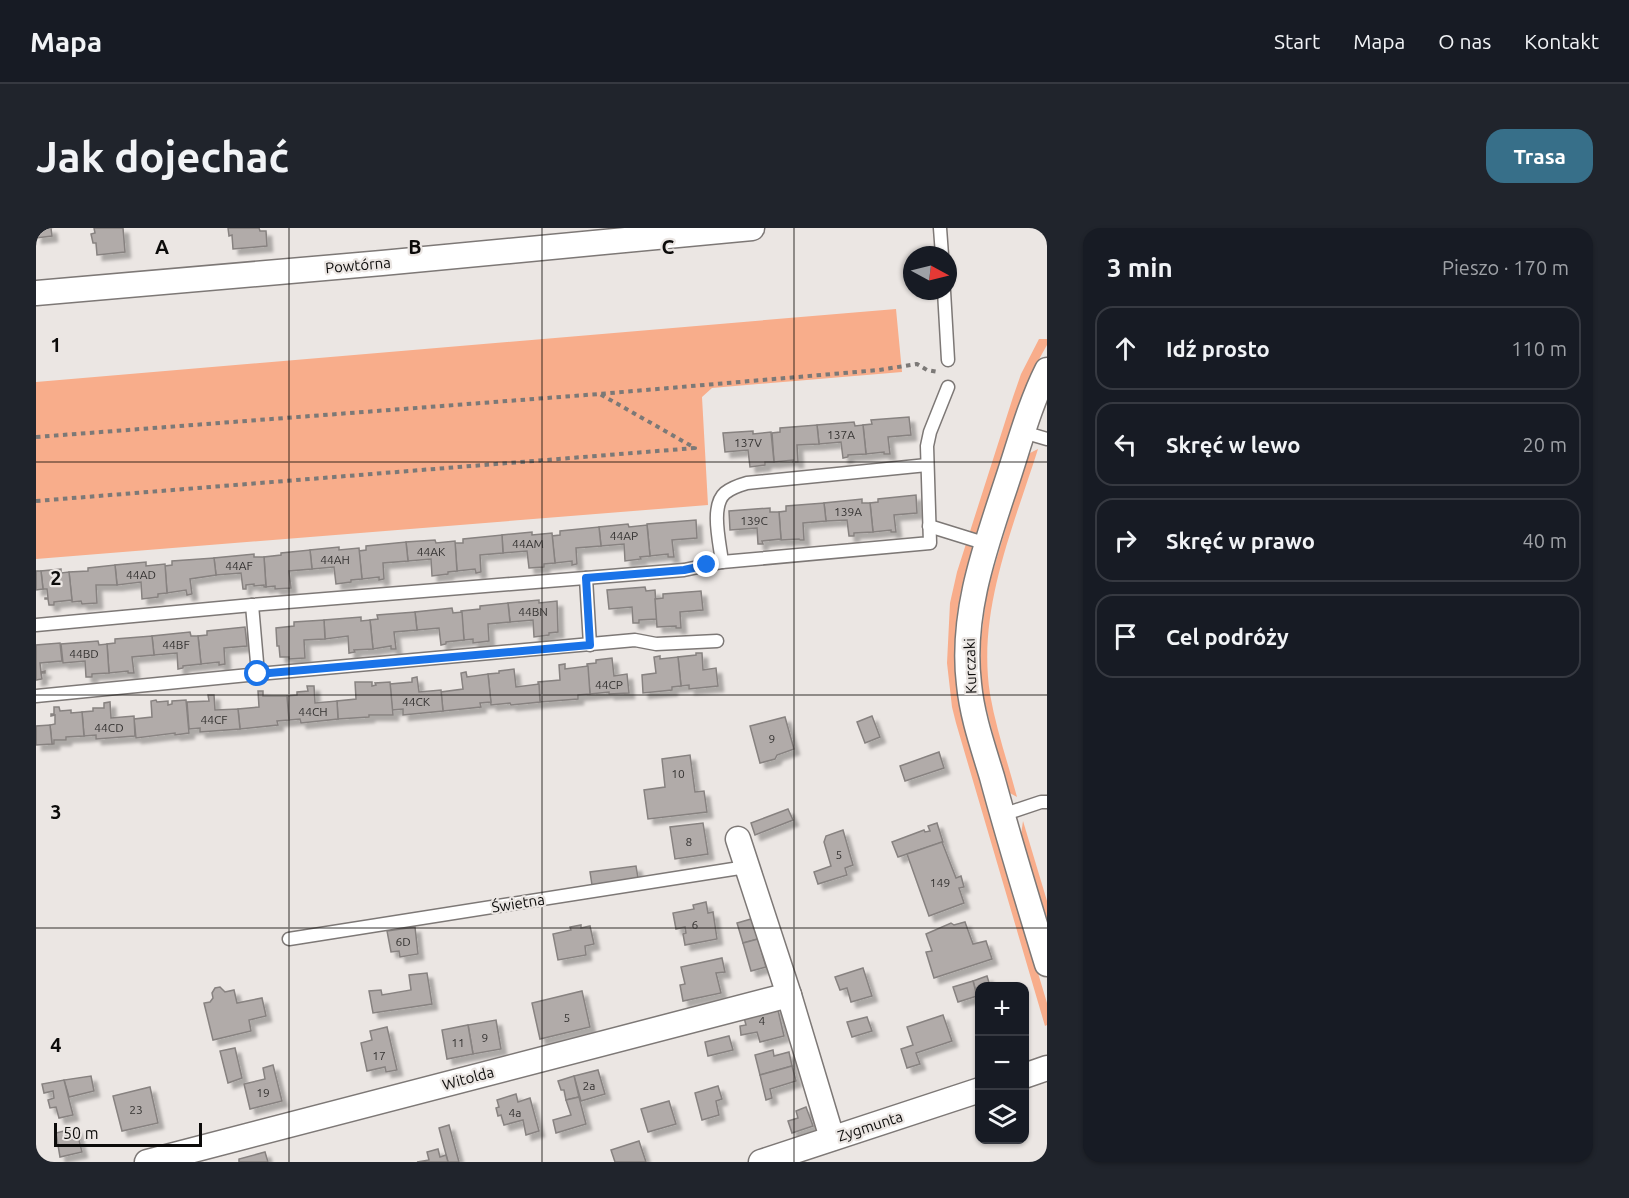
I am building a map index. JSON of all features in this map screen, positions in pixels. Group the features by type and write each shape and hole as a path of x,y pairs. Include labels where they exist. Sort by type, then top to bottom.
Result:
{"street":[{"name":"Powtórna","path":"36,293 752,228"},
{"name":"Kurczaki","path":"1046,960 975,719 969,685 967,654 970,615 979,570 1023,432 1047,370"},
{"path":"738,839 789,994 832,1138"},
{"name":"Witolda","path":"147,1162 789,994"},
{"path":"1029,1074 1047,1068"},
{"name":"Zygmunta","path":"761,1162 975,1092"}],"lane":[{"path":"940,228 941,246"},
{"path":"945,300 948,360"},
{"path":"36,625 684,570 722,562 930,543 928,438 948,387"},
{"path":"1023,432 1047,439"},
{"path":"722,562 716,511 720,499 730,489 747,483 927,465"},
{"path":"929,526 987,544"},
{"path":"586,578 590,645"},
{"path":"252,605 258,674"},
{"path":"36,696 635,640 656,644 717,640"},
{"path":"1002,815 1047,802"},
{"name":"Świetna","path":"289,939 746,867"}],"path":[{"path":"36,437 599,394 879,370 917,364 927,370 943,372 948,368 948,360"},
{"path":"36,501 695,448 599,394"}],"shaded area":[{"path":"896,309 902,372 712,388 702,397 708,505 36,559 36,382"},
{"path":"1039,339 1047,339 1047,345 1037,362 1014,417 968,565 956,620 955,663 966,733 1047,1003 1047,1025 1045,1026 956,723 947,663 950,603 957,572 1021,374"},
{"path":"1038,449 1008,539 988,631 987,663 990,694 1017,797 1008,792 982,692 981,639 987,591 1028,454"},
{"path":"1023,821 1047,901 1047,924 1021,835"}],"building":[{"path":"36,228 51,228 52,236 36,238"},
{"path":"94,228 123,228 125,252 97,255 96,243 93,243 91,234 95,233"},
{"path":"228,228 259,228 260,231 266,231 267,246 233,249 232,235 229,236"},
{"path":"909,417 911,435 888,437 890,454 884,454 884,452 866,454 863,425 872,424 871,420"},
{"path":"854,422 855,426 863,425 866,454 848,455 843,458 841,442 819,444 817,425"},
{"path":"817,425 819,444 797,445 798,462 793,462 793,460 774,462 772,433 780,432 780,428"},
{"path":"753,431 753,434 771,432 774,462 765,462 765,465 750,467 748,450 725,452 723,433"},
{"path":"916,495 917,513 894,515 896,532 891,532 891,530 873,532 870,503 878,502 878,499"},
{"path":"862,499 862,503 870,503 873,532 854,533 854,536 849,536 847,520 826,521 824,503"},
{"path":"824,503 826,521 803,523 804,540 781,540 779,512 786,511 786,506"},
{"path":"770,508 770,512 779,512 781,539 762,541 763,544 758,544 757,528 730,530 729,511"},
{"path":"696,520 697,538 672,540 674,557 668,557 668,554 650,556 647,524"},
{"path":"628,524 629,527 647,525 650,556 625,561 624,544 601,546 599,527"},
{"path":"599,527 601,546 576,548 577,564 572,565 572,561 555,563 552,536 560,535 560,531"},
{"path":"532,532 532,535 552,533 555,563 544,564 544,567 529,568 527,551 503,553 502,535"},
{"path":"502,535 503,553 480,555 481,572 476,573 475,569 457,571 455,543 463,543 463,539"},
{"path":"435,540 436,543 455,541 457,571 432,576 431,559 408,561 406,542"},
{"path":"406,542 408,561 383,563 384,579 379,580 379,577 362,579 359,551 366,550 366,546"},
{"path":"339,547 339,550 359,548 362,579 336,584 334,567 312,569 310,550"},
{"path":"310,550 312,569 289,571 291,588 266,587 264,557"},
{"path":"254,554 254,557 264,557 266,587 264,585 254,586 254,584 246,585 246,589 243,589 241,573 216,575 214,558"},
{"path":"214,558 216,575 190,579 192,594 187,595 186,590 167,593 165,566 172,565 172,561"},
{"path":"146,562 146,566 165,564 167,593 142,599 141,582 117,585 115,565"},
{"path":"115,565 117,585 96,585 97,603 72,602 69,572 88,571 88,568"},
{"path":"61,569 61,573 69,572 72,600 54,602 54,605 49,605 48,599 45,599 48,598 47,589 43,589 41,571"},
{"path":"36,571 41,571 43,589 36,590"},
{"path":"645,587 646,591 655,590 657,619 639,620 639,623 633,623 632,607 609,609 607,590"},
{"path":"701,591 703,610 680,612 681,628 657,627 655,599 663,598 663,594"},
{"path":"539,600 539,603 557,601 558,632 534,637 533,620 510,622 508,603"},
{"path":"508,603 510,622 488,624 489,641 473,643 473,639 464,640 461,611"},
{"path":"452,608 453,613 462,612 464,640 446,642 441,645 439,628 417,630 415,612"},
{"path":"415,612 417,630 394,632 396,649 391,649 391,646 373,649 370,620 378,619 377,615"},
{"path":"361,617 361,621 370,620 373,649 354,650 355,652 349,653 348,636 325,639 324,620"},
{"path":"324,620 325,639 304,640 305,658 280,657 276,628 294,626 294,622"},
{"path":"245,627 247,646 224,648 225,664 219,665 219,662 201,664 198,636 207,635 207,631"},
{"path":"190,632 191,636 198,636 201,664 183,666 178,669 177,653 154,655 152,636"},
{"path":"152,636 154,655 132,657 134,673 128,673 128,671 109,673 107,644 115,643 115,639"},
{"path":"98,641 99,645 107,644 109,673 92,674 92,677 86,677 85,661 63,663 61,644"},
{"path":"60,643 62,661 40,663 41,672 45,671 45,673 41,673 42,679 36,680 36,645"},
{"path":"696,653 702,653 703,670 716,668 718,686 689,689 689,685 681,686 678,657 696,655"},
{"path":"660,656 660,659 678,657 681,686 672,687 672,690 643,693 642,675 656,673 654,657"},
{"path":"612,658 614,676 627,674 629,693 590,694 587,664"},
{"path":"565,664 565,669 588,666 590,694 578,695 578,699 540,702 538,682 560,680 559,665"},
{"path":"514,669 516,687 539,684 540,702 491,705 488,674"},
{"path":"466,672 467,677 488,674 491,702 480,703 481,707 443,711 441,692 463,689 461,673"},
{"path":"417,677 419,692 441,690 443,711 403,715 403,709 392,710 390,684 412,682 412,678"},
{"path":"355,682 372,682 372,686 376,685 375,683 390,682 393,715 338,719 337,701 356,699"},
{"path":"307,686 314,686 315,703 337,701 338,719 301,723 300,719 289,720 287,696 308,691"},
{"path":"258,691 263,691 263,696 287,696 289,720 277,721 278,725 240,729 238,709 259,707"},
{"path":"208,695 214,695 215,710 238,709 240,729 200,732 200,728 189,729 187,702 209,701"},
{"path":"156,700 157,702 168,701 168,705 172,704 172,701 186,700 189,733 136,738 134,719 152,717 151,701"},
{"path":"110,702 111,718 134,716 135,736 96,739 96,735 84,736 82,712 93,711 93,708 104,708 104,703"},
{"path":"54,707 59,707 60,711 71,710 71,713 82,712 84,736 54,740 52,744 50,725 55,724 55,715 51,716 54,714"},
{"path":"872,716 880,737 865,743 857,722"},
{"path":"785,717 794,749 777,755 775,759 760,763 750,726"},
{"path":"50,725 52,744 36,745 36,726"},
{"path":"939,752 944,768 905,781 900,766"},
{"path":"690,755 695,792 704,791 707,812 648,819 644,790 665,787 662,759"},
{"path":"788,809 793,820 755,835 751,823"},
{"path":"703,823 708,854 675,859 670,827"},
{"path":"937,823 943,842 898,857 892,842 924,830 925,832 930,831 928,826"},
{"path":"843,830 853,865 845,868 847,875 818,884 814,872 831,866 824,842 826,836"},
{"path":"942,842 956,878 961,876 964,887 959,888 964,903 929,916 907,854"},
{"path":"636,866 638,878 592,885 590,872"},
{"path":"706,902 708,913 713,912 717,939 685,945 683,934 686,933 685,927 676,929 673,913 694,909 693,905"},
{"path":"751,919 758,939 743,943 737,923"},
{"path":"965,922 973,944 986,941 992,959 934,978 926,952 932,951 926,934 951,923 954,925"},
{"path":"581,925 581,928 590,926 594,944 585,946 586,955 558,960 553,934"},
{"path":"415,927 418,954 400,957 399,951 391,952 387,931"},
{"path":"758,939 766,967 751,971 743,943"},
{"path":"722,958 725,972 716,973 721,993 683,1001 680,985 685,984 681,967"},
{"path":"863,968 872,996 851,1002 847,988 840,990 835,977"},
{"path":"427,973 432,1004 373,1013 369,991 381,990 382,995 411,990 409,975"},
{"path":"987,976 989,982 975,982 975,988 973,981"},
{"path":"973,981 975,997 958,1002 953,987"},
{"path":"220,987 225,992 234,990 237,1003 262,998 266,1016 249,1020 251,1031 213,1040 204,1003 210,1002 215,988"},
{"path":"582,991 590,1027 540,1039 532,1003"},
{"path":"777,1006 784,1036 760,1042 757,1032 741,1035 740,1026 746,1025 743,1014"},
{"path":"943,1015 952,1041 916,1053 920,1064 907,1068 901,1049 913,1045 907,1027"},
{"path":"867,1017 872,1031 852,1037 847,1022"},
{"path":"496,1020 501,1049 473,1054 468,1025"},
{"path":"468,1025 473,1054 447,1059 442,1030"},
{"path":"387,1027 397,1070 386,1072 385,1067 367,1071 361,1043 372,1040 370,1031"},
{"path":"729,1036 733,1050 708,1056 705,1042"},
{"path":"235,1048 242,1078 228,1083 220,1051"},
{"path":"773,1050 774,1056 789,1052 792,1066 760,1075 755,1055"},
{"path":"273,1065 282,1101 250,1109 244,1084 265,1079 263,1068"},
{"path":"792,1066 796,1081 770,1089 772,1098 766,1100 760,1075"},
{"path":"598,1070 605,1094 581,1101 574,1076"},
{"path":"91,1076 94,1091 69,1097 64,1080"},
{"path":"574,1076 579,1097 566,1100 564,1090 561,1090 558,1081"},
{"path":"64,1080 73,1115 59,1118 56,1107 50,1108 48,1100 54,1098 53,1091 44,1093 42,1084"},
{"path":"718,1086 722,1099 716,1101 719,1115 702,1120 695,1093"},
{"path":"150,1087 158,1123 122,1131 113,1096"},
{"path":"516,1094 518,1102 530,1098 539,1131 526,1135 523,1120 504,1125 501,1115 498,1116 497,1100"},
{"path":"579,1097 586,1124 556,1133 553,1120 571,1115 566,1100"},
{"path":"669,1101 676,1124 648,1132 641,1109"},
{"path":"806,1107 813,1126 792,1133 788,1121 798,1118 796,1111"},
{"path":"449,1125 459,1162 448,1162 439,1128"},
{"path":"76,1128 82,1152 60,1157 56,1133"},
{"path":"639,1141 646,1162 615,1162 611,1150"},
{"path":"438,1149 440,1157 446,1155 448,1162 417,1162 429,1160 427,1152"},
{"path":"265,1152 268,1162 239,1162 239,1159"}],"route":[{"path":"258,674 590,645 586,578 684,570 707,565"}]}
